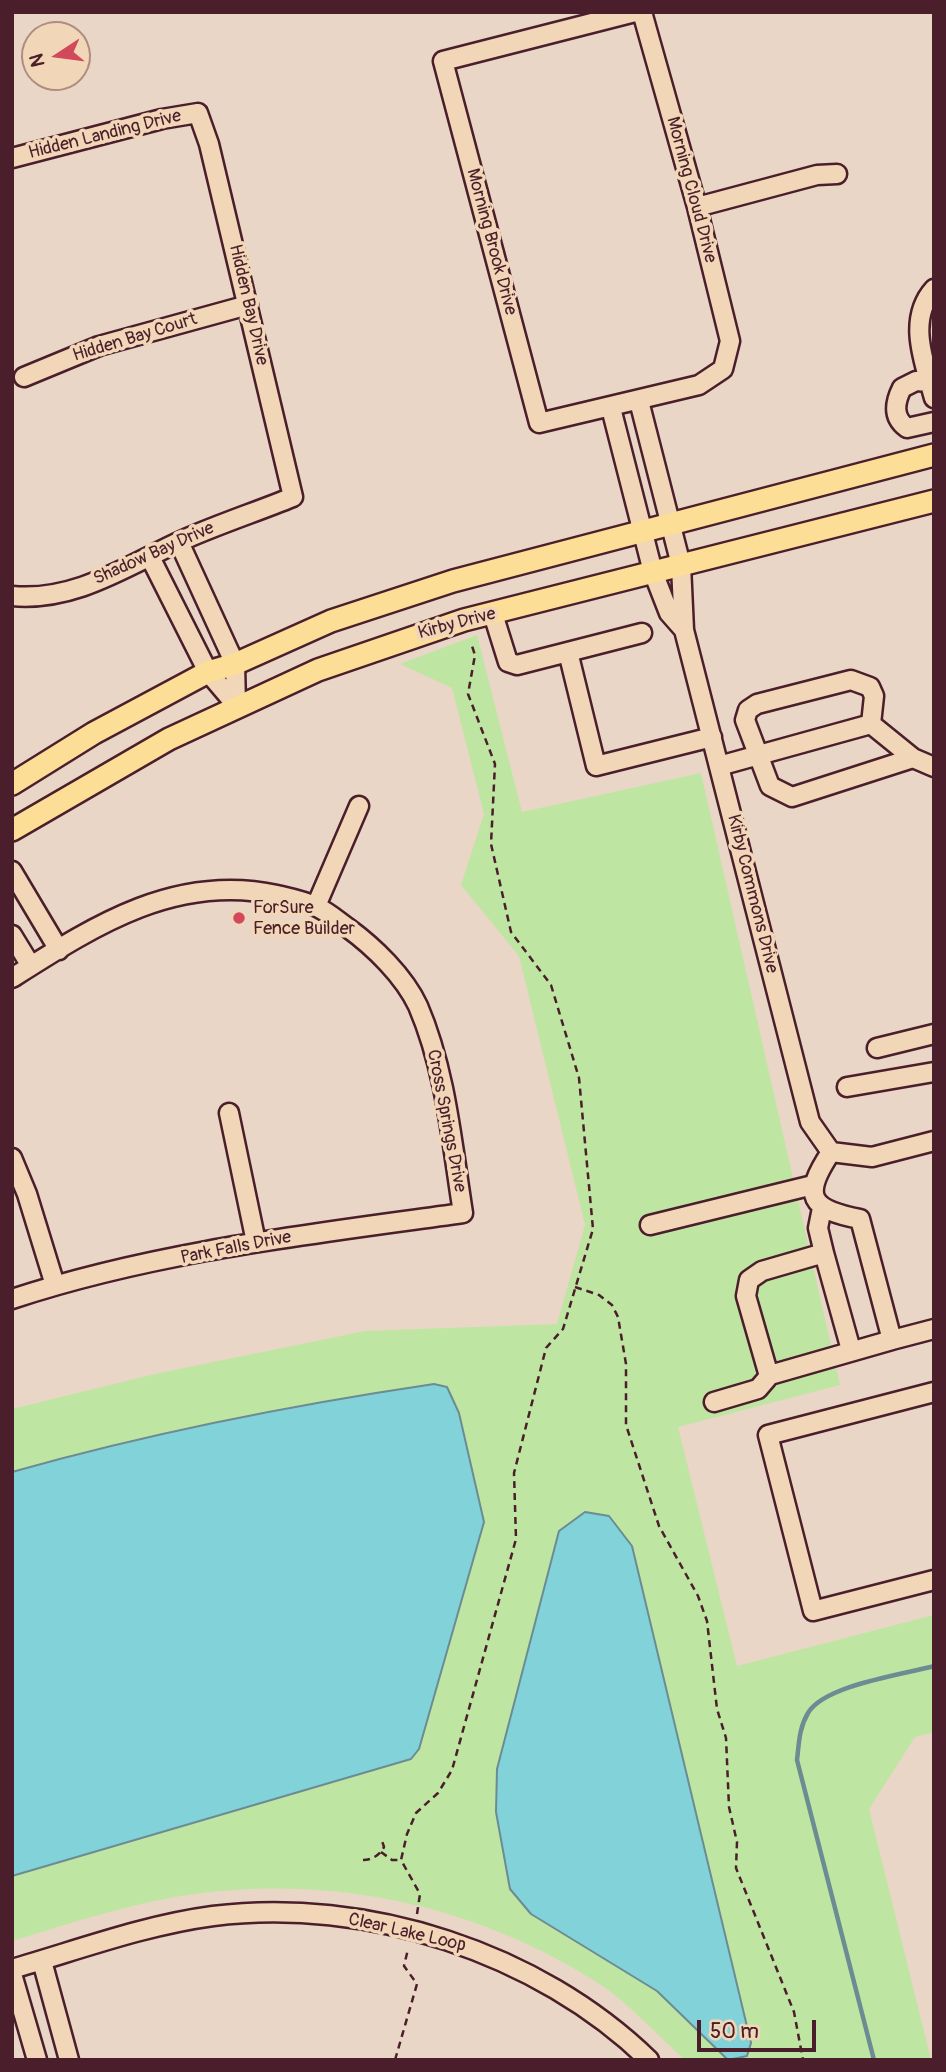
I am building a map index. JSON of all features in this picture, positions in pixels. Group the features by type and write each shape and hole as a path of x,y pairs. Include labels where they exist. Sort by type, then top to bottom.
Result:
{"main road":[{"path":"12,783 94,733 208,672 236,664 331,621 453,581 934,455"},
{"name":"Kirby Drive","path":"12,830 169,739 236,705 318,670 429,630 934,501"}],"street":[{"name":"Morning Brook Drive","path":"611,408 539,423 443,61 635,12"},
{"name":"Morning Cloud Drive","path":"639,401 699,384 723,369 730,341 697,207 642,12"},
{"name":"Hidden Landing Drive","path":"12,158 162,119 198,113"},
{"name":"Hidden Bay Drive","path":"198,113 248,305 293,497"},
{"path":"697,207 817,175 837,174"},
{"path":"932,390 925,333 928,295 934,289"},
{"name":"Hidden Bay Court","path":"24,377 99,346 248,305"},
{"path":"932,390 916,381 902,388 895,412 907,428 934,422"},
{"path":"611,408 639,401"},
{"name":"Kirby Commons Drive","path":"639,401 681,565 684,630 810,1122 831,1152"},
{"name":"Kirby Commons Drive","path":"611,408 653,572 669,613 684,630"},
{"name":"Shadow Bay Drive","path":"12,596 72,590 150,558 179,542 293,497"},
{"path":"179,542 236,664 236,705"},
{"path":"150,558 208,672 236,705"},
{"path":"493,614 508,662 517,665 642,633"},
{"path":"568,652 596,766 712,737"},
{"path":"871,724 874,696 867,683 851,680 757,704 748,710 745,720 770,786 792,797 913,758"},
{"path":"719,766 871,724"},
{"path":"871,724 913,758 934,767"},
{"path":"316,906 359,806"},
{"path":"12,870 59,950"},
{"name":"Cross Springs Drive","path":"12,978 140,906 173,895 234,889 264,892 316,906 360,936 390,967 417,1004 439,1072 463,1213"},
{"path":"12,935 31,967"},
{"path":"877,1048 934,1034"},
{"path":"847,1087 934,1072"},
{"path":"229,1113 256,1242"},
{"path":"892,1340 860,1219 822,1208 815,1198 813,1185 831,1152 872,1157 934,1141"},
{"path":"12,1158 27,1194 55,1285"},
{"path":"650,1224 813,1185"},
{"path":"822,1208 818,1228 851,1350"},
{"name":"Park Falls Drive","path":"12,1299 55,1285 256,1242 463,1213"},
{"path":"769,1376 746,1296 749,1280 762,1271 824,1253"},
{"path":"714,1402 758,1389 769,1376 851,1350 934,1329"},
{"path":"934,1392 768,1435 813,1611 934,1580"},
{"name":"Clear Lake Loop","path":"12,1972 156,1927 213,1916 282,1912 354,1918 468,1946 525,1973 625,2036 649,2060"},
{"path":"42,1961 69,2060"},
{"path":"12,1972 37,2060"}],"path":[{"path":"416,1920 421,1894 401,1860 407,1834 416,1813 438,1793 452,1770 516,1539 514,1473 546,1348 563,1329 593,1229 579,1079 551,985 511,932 491,844 495,764 468,694 475,655 471,643"},
{"path":"575,1287 599,1295 612,1305 618,1317 626,1364 625,1425 659,1525 698,1596 707,1621 717,1709 726,1738 729,1807 737,1842 736,1868 794,2012 803,2060"},
{"path":"363,1860 381,1853 384,1847 381,1838"},
{"path":"381,1853 392,1860 401,1860"},
{"path":"396,2060 417,1984 404,1966 408,1949"}],"green space":[{"path":"477,635 522,812 701,773 840,1385 678,1427 737,1666 934,1615 934,1732 915,1737 869,1809 931,2060 685,2060 609,1991 553,1957 505,1934 457,1917 408,1903 357,1894 306,1889 202,1893 130,1907 12,1941 12,1409 155,1374 365,1331 557,1324 585,1225 519,956 461,885 484,814 452,688 400,664"}],"water":[{"path":"434,1384 447,1387 459,1413 484,1522 419,1749 411,1759 12,1876 12,1472 221,1421"},
{"path":"585,1512 609,1516 632,1546 751,2043 747,2056 728,2060 657,1991 531,1914 510,1889 496,1812 497,1769 559,1531"}],"waterway":[{"path":"874,2060 797,1760 800,1736 808,1713 830,1695 865,1682 934,1666"}],"place":[{"name":"ForSure Fence Builder","path":"239,918"}]}
